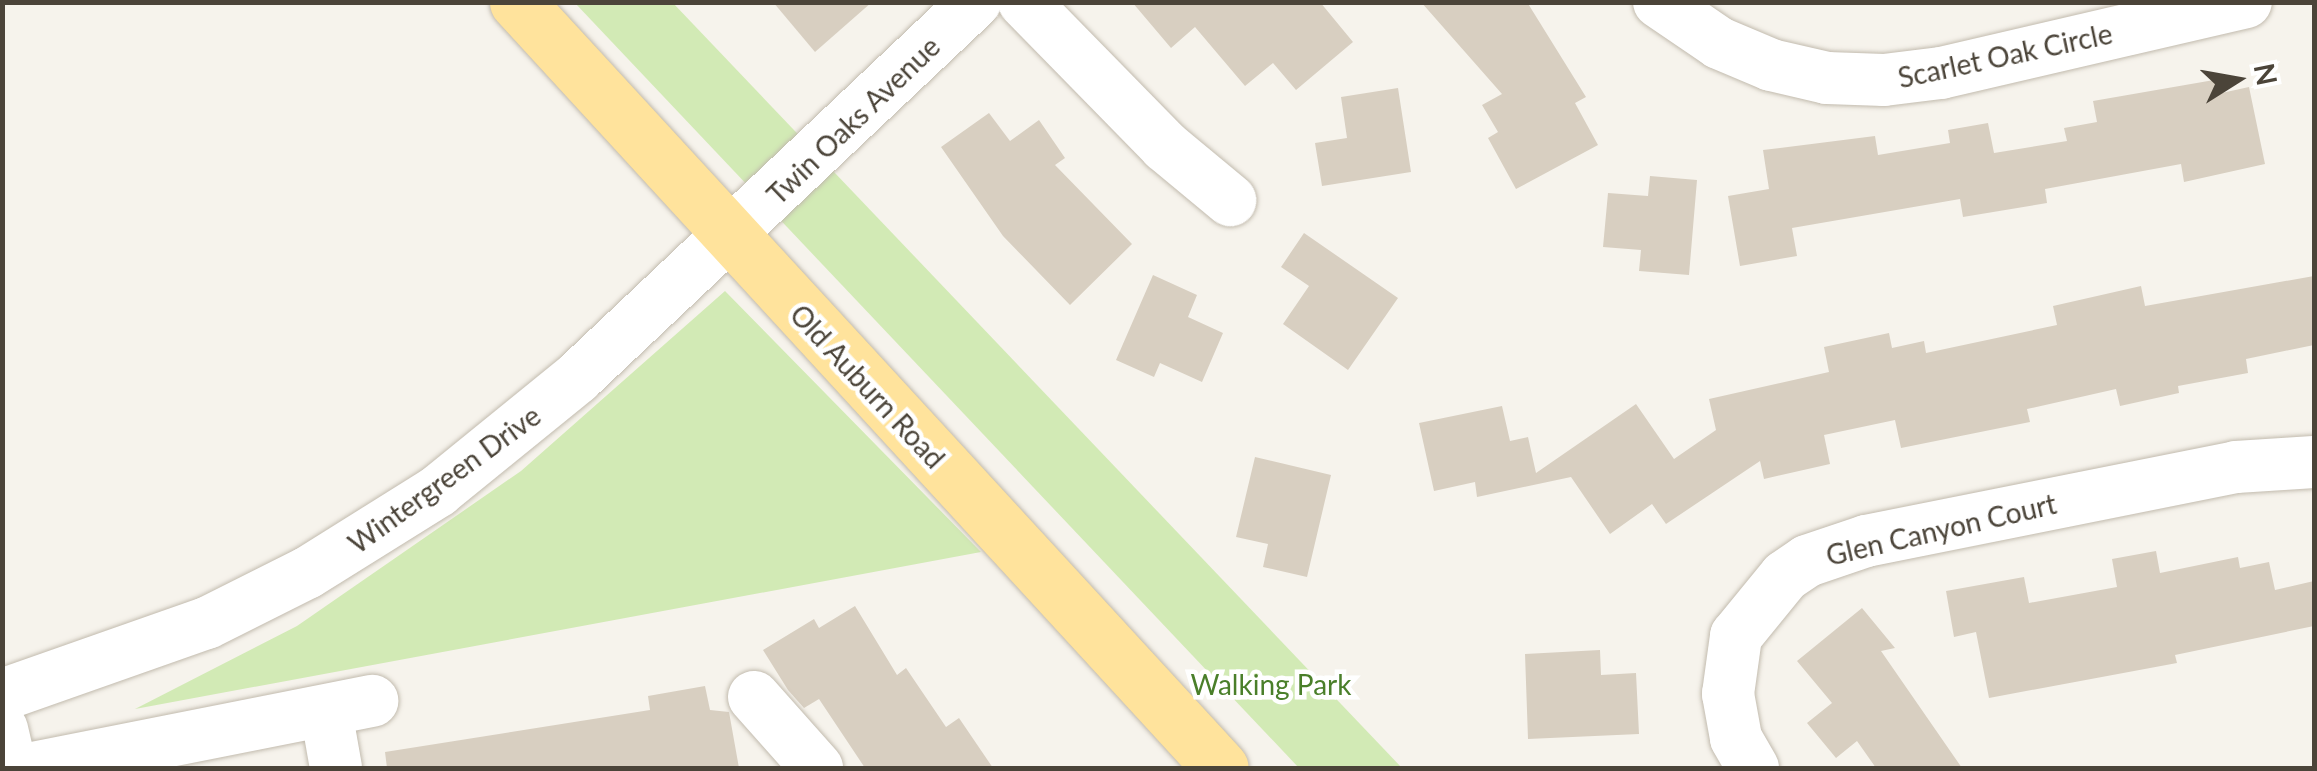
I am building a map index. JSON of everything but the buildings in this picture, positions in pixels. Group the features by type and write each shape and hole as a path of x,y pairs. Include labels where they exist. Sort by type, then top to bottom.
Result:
{"main road":[{"name":"Old Auburn Road","path":"517,2 1221,768"}],"street":[{"name":"Twin Oaks Avenue","path":"730,237 975,2"},
{"path":"1024,2 1165,146 1230,200"},
{"name":"Scarlet Oak Circle","path":"1659,2 1718,43 1771,65 1827,78 1884,80 1941,73 2246,2"},
{"name":"Wintergreen Drive","path":"2,695 206,623 380,530 524,423 730,237"},
{"name":"Glen Canyon Court","path":"1753,768 1736,738 1728,694 1736,636 1785,576 1806,561 1866,540 2236,467 2314,462"},
{"path":"754,697 817,768"},
{"path":"33,768 349,706 336,768"},
{"path":"2,730 11,768"}],"green space":[{"name":"Walking Park","path":"575,3 673,3 1402,768 1299,768"},
{"path":"725,291 981,552 135,709 297,626 521,471"}]}
